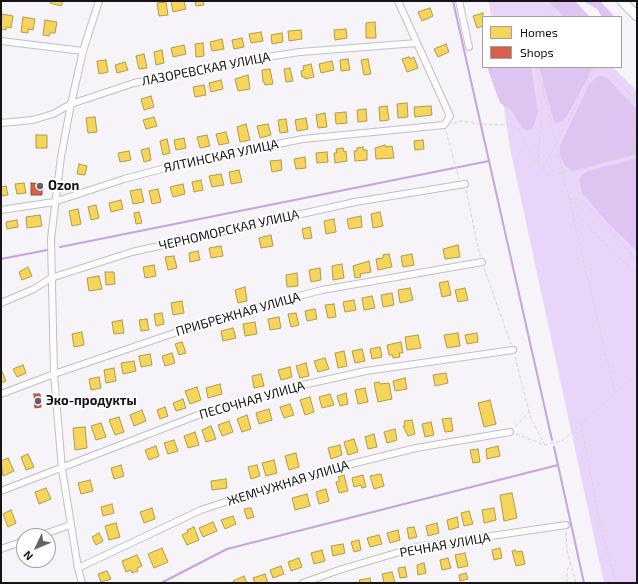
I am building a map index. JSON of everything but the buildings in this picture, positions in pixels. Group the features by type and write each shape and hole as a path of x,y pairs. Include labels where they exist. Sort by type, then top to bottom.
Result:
{"main road":[{"path":"622,1 637,16"}],"street":[{"path":"82,583 70,525 62,469 54,374 51,278 54,202 71,104 83,51 99,1"},
{"path":"398,1 450,116 444,125"},
{"path":"459,1 469,47"},
{"path":"1,41 83,51"},
{"name":"ЛАЗОРЕВСКАЯ УЛИЦА","path":"1,123 33,120 53,114 71,104 134,83 241,61 300,52 417,43"},
{"name":"ЯЛТИНСКАЯ УЛИЦА","path":"1,210 54,202 124,179 195,160 303,139 444,125"},
{"name":"ЧЕРНОМОРСКАЯ УЛИЦА","path":"1,303 34,289 51,278 132,252 355,202 463,184"},
{"name":"ПРИБРЕЖНАЯ УЛИЦА","path":"1,394 54,374 234,313 315,292 482,262"},
{"name":"ПЕСОЧНАЯ УЛИЦА","path":"1,491 62,469 206,412 289,388 366,371 513,350"},
{"name":"ЖЕМЧУЖНАЯ УЛИЦА","path":"78,568 201,510 306,475 416,448 510,432"},
{"path":"56,530 70,525"},
{"name":"РЕЧНАЯ УЛИЦА","path":"303,583 339,570 416,547 566,526"},
{"path":"1,549 16,544"}],"path":[{"path":"539,1 554,16"},
{"path":"536,68 543,89 555,146 615,394"},
{"path":"538,166 544,68"},
{"path":"543,170 595,68"},
{"path":"605,68 637,101"},
{"path":"628,91 637,172"},
{"path":"545,445 530,412 513,350 482,262 463,184 444,125 461,121 478,124 509,125 518,128 538,166 551,176 637,154"},
{"path":"569,200 578,198 586,203 637,260"},
{"path":"571,210 637,275"},
{"path":"530,412 510,432 545,445 562,441 572,433 581,422 637,374"},
{"path":"581,422 601,530 616,583"},
{"path":"566,526 567,550 576,583"},
{"path":"567,583 567,571 571,562"}],"shaded area":[{"path":"489,1 548,1 563,16 491,16"},
{"path":"548,1 575,1 589,16 563,16"},
{"path":"583,1 600,1 614,16 601,16 597,9"},
{"path":"487,68 531,68 538,112 534,125 530,130 527,131 522,127 511,110 500,103"},
{"path":"498,68 614,68 637,91 637,583 604,583 510,148"},
{"path":"539,68 593,68 567,116 563,121 557,123 554,122"},
{"path":"600,75 606,77 637,110 637,154 573,171 567,168 563,163 560,153 560,146 589,84"},
{"path":"637,158 637,251 610,225 582,193 579,180 582,175 588,171"}],"waterway":[{"path":"453,1 489,161"},
{"path":"60,247 489,161 552,440"},
{"path":"1,259 47,250"},
{"path":"554,447 558,465"},
{"path":"161,583 227,549 558,465 584,583"}],"place":[{"name":"Ozon","path":"40,186"},
{"name":"Эко-продукты","path":"38,401"}]}
